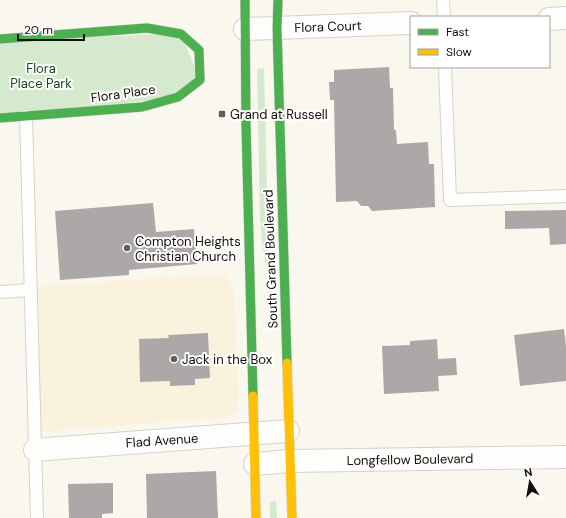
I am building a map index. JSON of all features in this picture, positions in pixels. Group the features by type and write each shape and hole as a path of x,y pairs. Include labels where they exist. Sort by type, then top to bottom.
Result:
{"main road":[{"name":"South Grand Boulevard","path":"245,0 256,518"},
{"name":"South Grand Boulevard","path":"278,0 277,28 288,431 292,518"},
{"name":"Flora Place","path":"0,39 147,28 181,34 199,50 200,80 178,97 142,107 0,118"}],"street":[{"path":"550,19 566,18"},
{"name":"Flora Court","path":"245,30 410,23"},
{"name":"Flad Avenue","path":"35,450 288,431"},
{"name":"Longfellow Boulevard","path":"255,464 290,461 566,456"}],"lane":[{"path":"443,0 444,16"},
{"path":"445,68 450,200 566,196"},
{"path":"26,116 37,518"},
{"path":"0,292 30,290"}],"shaded area":[{"path":"225,274 234,291 239,397 237,410 227,417 41,432 32,286"}],"green space":[{"name":"Flora Place Park","path":"181,34 200,80 178,97 0,118 0,39"},
{"path":"264,68 269,265 266,265 262,243 260,217 257,69"},
{"path":"276,501 277,518 270,518 270,502"}],"building":[{"path":"389,67 390,88 393,88 394,130 396,130 397,144 428,142 429,164 434,164 435,207 372,211 368,206 361,206 357,201 336,202 334,100 330,100 329,82 334,82 334,70"},
{"name":"Compton Heights Christian Church","path":"153,203 156,232 194,229 197,264 129,270 129,275 60,280 55,211"},
{"path":"566,210 566,244 550,245 549,228 505,229 505,211"},
{"path":"564,329 566,347 566,381 520,386 514,335"},
{"name":"Jack in the Box","path":"208,333 210,378 195,379 195,385 170,386 170,381 140,382 139,339 169,338 168,335"},
{"path":"437,339 438,359 456,358 457,375 438,376 439,391 384,394 382,346 410,345 410,341"},
{"path":"216,471 218,518 147,518 146,474"},
{"path":"113,483 113,513 102,514 102,518 69,518 68,484"}],"traffic: fast":[{"path":"245,0 246,125 253,396"},
{"path":"278,0 277,28 287,363"},
{"path":"0,39 147,28 181,34 199,50 200,80 178,97 142,107 0,118"}],"traffic: slow":[{"path":"287,363 292,518"},
{"path":"253,396 256,518"}],"place":[{"name":"Grand at Russell","path":"222,114"},
{"name":"Compton Heights Christian Church","path":"127,248"},
{"name":"Jack in the Box","path":"174,359"}]}
